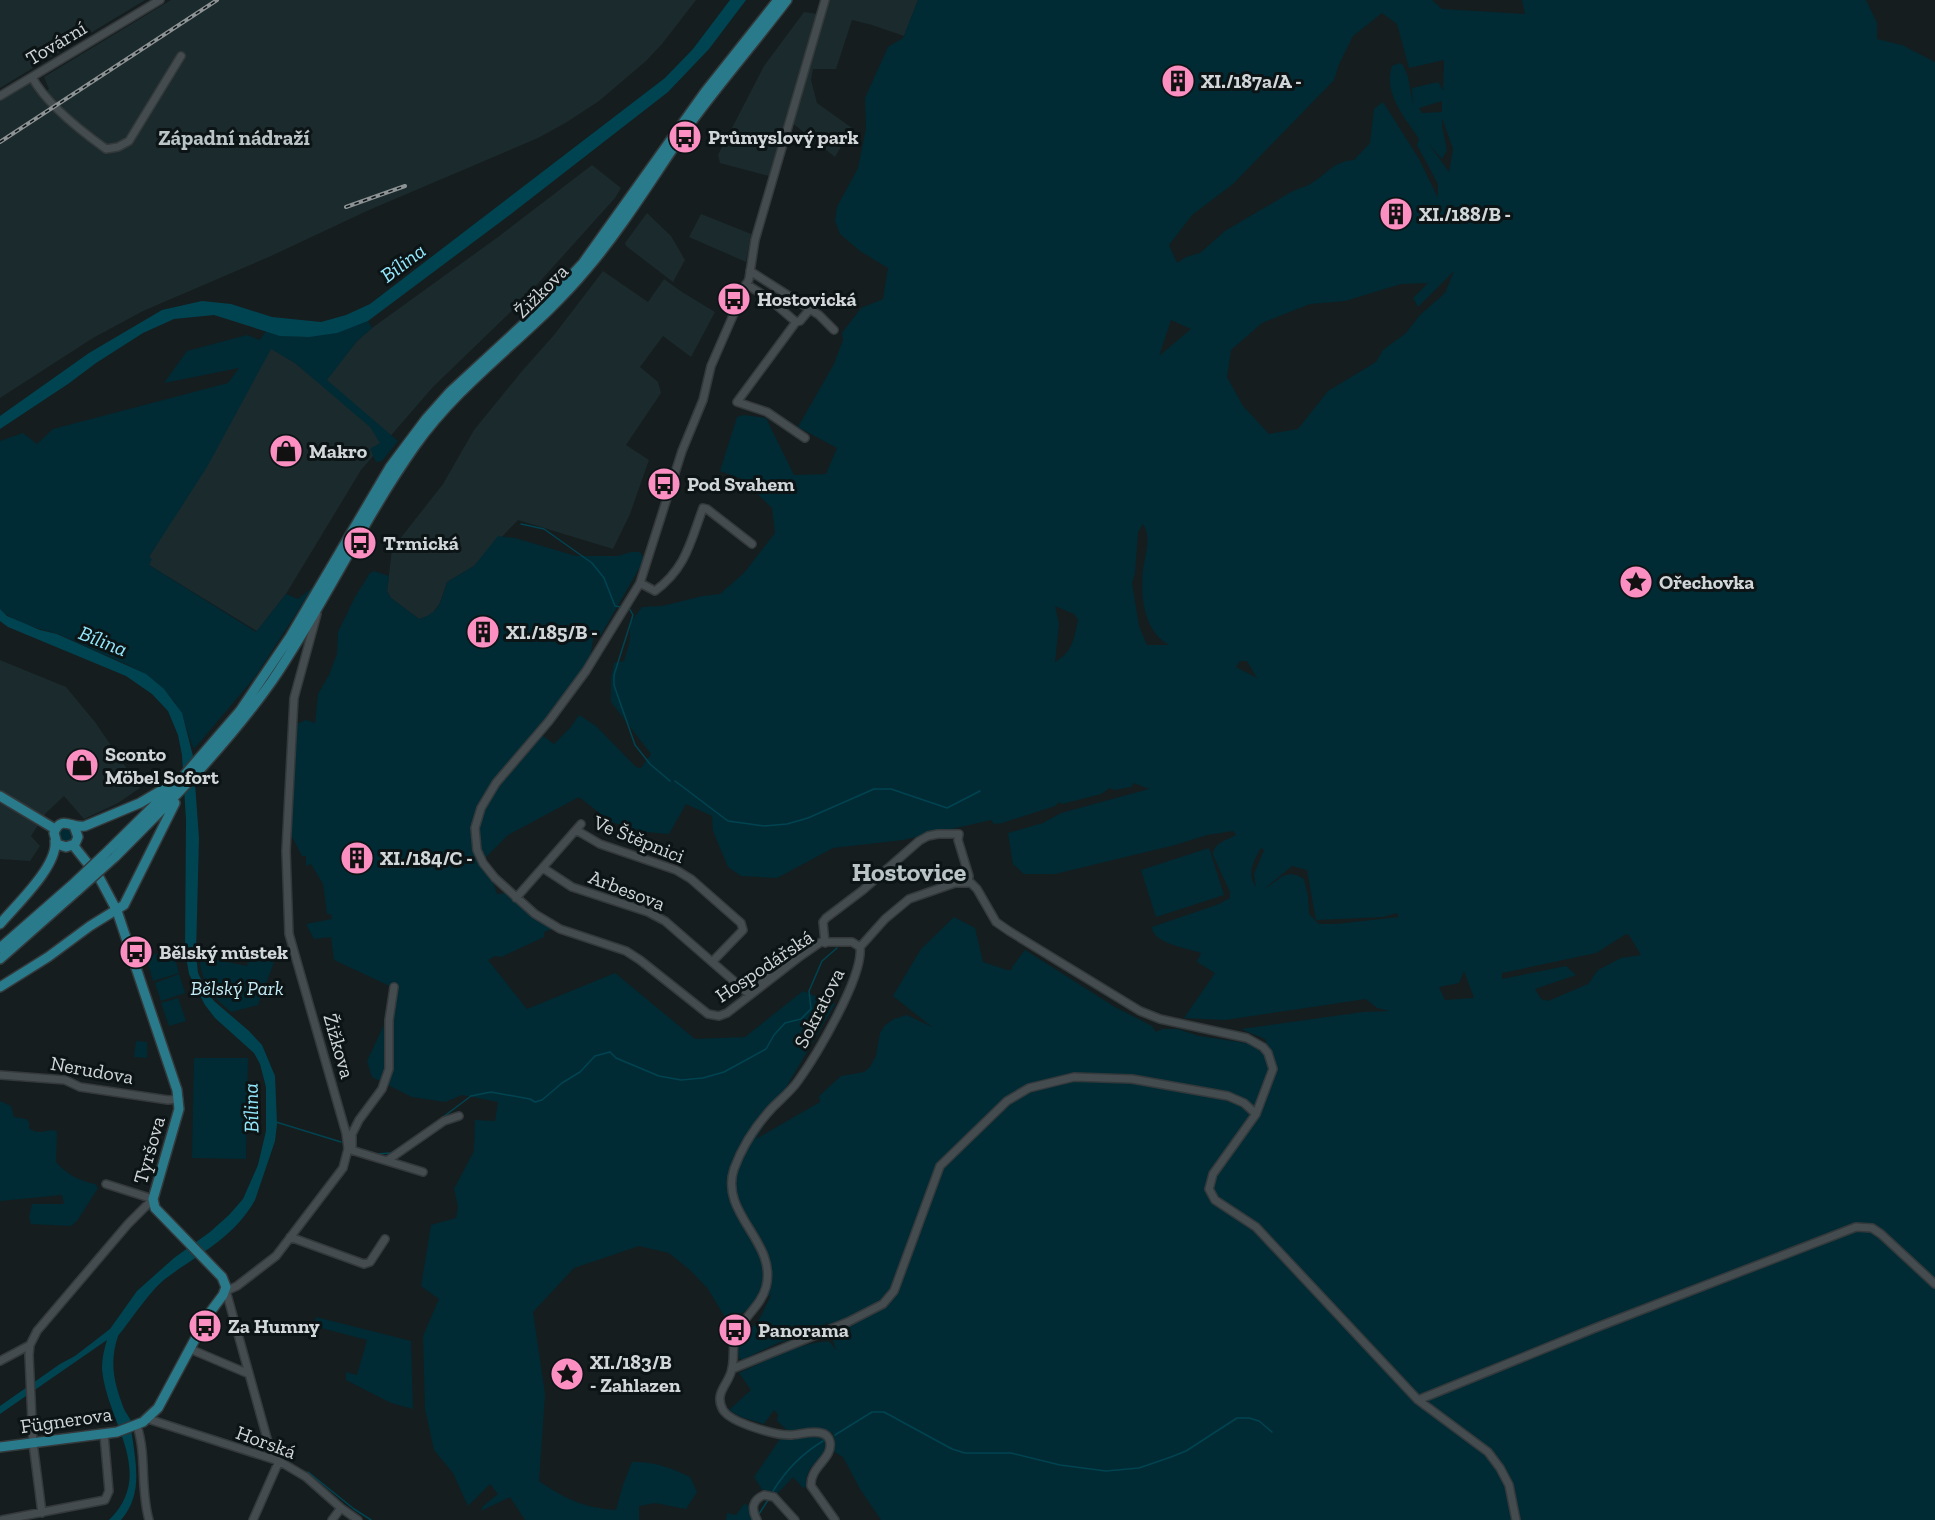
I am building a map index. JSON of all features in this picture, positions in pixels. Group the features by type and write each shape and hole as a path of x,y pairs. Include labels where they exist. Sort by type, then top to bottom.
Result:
{"main road":[{"name":"Žižkova","path":"182,778 240,711 266,675 407,443 437,406 482,361 541,308 583,263 705,92 778,0"},
{"name":"Žižkova","path":"182,790 207,764 272,680 388,488 432,424 455,397 546,313 589,267 711,96 787,0"},
{"path":"0,924 43,874 54,854 55,829 64,823 85,826 140,803 182,778"},
{"path":"112,854 182,778"},
{"path":"0,959 182,790"},
{"path":"0,987 48,957 98,921 117,911 128,900 164,821 182,790"},
{"path":"0,796 55,829"},
{"path":"55,841 64,847 73,845 78,837 74,826"},
{"name":"Tyršova","path":"73,845 100,879 117,911 179,1099 178,1114 153,1199"},
{"path":"0,948 75,888"},
{"path":"135,1427 148,1419 158,1408 213,1306 226,1291 224,1279 158,1212 153,1199"},
{"name":"Fügnerova","path":"0,1447 104,1434 135,1427"}],"street":[{"name":"Tovární","path":"0,96 160,0"},
{"path":"752,544 703,508 682,563 675,574 655,591 640,583 682,451 703,400 711,366 746,284 755,240 825,0"},
{"path":"32,77 52,103 106,149 118,147 129,141 181,56"},
{"path":"750,271 819,315 834,330"},
{"path":"746,284 768,298 796,322"},
{"path":"805,438 767,412 737,402 796,322 800,321 810,309"},
{"name":"Hospodářská","path":"640,583 586,671 549,721 505,772 481,808 474,828 477,850 483,863 495,878 535,914 560,929 626,951 708,1014 719,1016 727,1013 821,942 852,942 861,947"},
{"name":"Žižkova","path":"320,603 294,698 287,799 289,934 350,1150"},
{"name":"Ve Štěpnici","path":"543,868 579,827 600,844 676,870 691,879 743,927 743,930 712,962"},
{"path":"825,943 823,922 826,918 863,890 911,847 928,836 959,834 958,840 969,876 968,883"},
{"path":"516,898 543,868"},
{"name":"Arbesova","path":"543,868 572,887 648,912 665,921 751,995"},
{"path":"861,947 885,919 909,899 956,883 968,883 977,889 996,922 1008,932 1140,1011 1160,1019 1247,1038 1263,1047 1268,1053 1273,1069 1256,1114 1213,1174 1209,1189 1215,1200 1256,1227 1418,1400 1488,1452 1509,1485 1516,1520"},
{"name":"Sokratova","path":"732,1369 733,1343 737,1332 755,1309 766,1289 768,1278 760,1247 733,1200 731,1184 734,1169 753,1132 772,1108 798,1082 825,1037 849,991 857,970 861,947"},
{"path":"751,995 769,972 779,954"},
{"path":"253,1520 279,1461 270,1449 226,1291 237,1286 276,1256 343,1168 350,1150 352,1134 359,1120 382,1089 389,1069 390,1020 394,987"},
{"name":"Nerudova","path":"0,1075 65,1080 80,1087 168,1100 179,1099"},
{"path":"835,1520 811,1486 813,1473 829,1452 831,1445 828,1438 823,1433 816,1432 778,1434 731,1418 719,1400 720,1390 732,1369 848,1322 883,1304 894,1291 940,1166 1007,1101 1029,1088 1074,1077 1132,1079 1228,1096 1244,1103 1256,1114"},
{"path":"388,1160 444,1121 459,1116"},
{"path":"350,1150 423,1172"},
{"path":"106,1184 153,1199"},
{"name":"Tyršova","path":"30,1345 37,1331 128,1224 153,1199"},
{"path":"1418,1400 1595,1328 1856,1227 1872,1228 1881,1234 1935,1284"},
{"path":"290,1237 364,1264 370,1262 385,1239"},
{"path":"0,1361 30,1345 33,1443 42,1513"},
{"path":"190,1348 249,1374"},
{"name":"Horská","path":"148,1419 279,1461 306,1477 340,1508 358,1520"},
{"path":"135,1427 141,1437 145,1507 149,1520"},
{"path":"2,1520 108,1498 104,1434"},
{"path":"757,1520 753,1508 754,1502 764,1494 774,1497 795,1520"},
{"path":"332,1520 340,1508"}],"shaded area":[{"path":"0,0 145,0 0,88"},
{"path":"171,0 696,0 646,61 599,101 567,122 538,138 369,210 271,256 143,311 93,338 0,398 0,100 31,81 42,94 49,89 44,77"},
{"path":"730,0 746,0 709,49 668,92 368,321 337,333 309,337 280,336 214,315 174,319 143,333 0,429 0,416 89,353 162,310 202,301 231,304 272,317 321,322 346,315 370,304 665,78 693,49"},
{"path":"830,0 918,0 904,36 852,20 836,69 813,69 811,80 817,103 852,128 835,157 786,118 769,176 720,163 718,155 764,66 804,12 824,15"},
{"path":"592,165 621,188 615,198 525,298 433,387 361,470 286,594 257,631 149,565 149,557 271,348 295,363 322,385 357,341 372,328 498,237"},
{"path":"647,213 671,236 685,260 673,282 626,246 625,243"},
{"path":"701,214 751,234 746,262 689,237"},
{"path":"603,271 648,302 664,279 715,312 691,357 663,336 640,367 658,382 661,393 626,445 649,460 630,514 613,549 518,520 474,566 447,582 440,603 431,615 419,619 391,598 387,591 392,549 443,484 474,430 554,335"},
{"path":"0,609 7,616 40,630 57,634 146,674 164,689 182,713 193,756 199,838 196,954 198,973 214,1001 262,1045 275,1076 277,1124 275,1141 255,1200 237,1225 226,1235 159,1284 118,1336 113,1364 115,1382 124,1409 131,1421 136,1468 133,1500 121,1520 109,1520 123,1502 129,1484 129,1465 105,1387 102,1365 107,1340 0,1414 0,1406 75,1356 110,1329 137,1291 174,1258 210,1232 243,1199 258,1165 266,1131 266,1087 260,1064 254,1053 215,1018 205,1005 189,974 185,951 186,820 182,755 178,735 168,711 152,694 126,676 8,627 0,621"},
{"path":"0,660 66,687 95,722 140,788 118,803 84,819 64,796 46,813 31,836 40,846 30,861 0,859"}],"green space":[{"path":"918,0 1432,0 1442,9 1525,14 1522,0 1866,0 1877,23 1877,39 1902,45 1935,62 1935,1520 881,1520 860,1489 843,1457 834,1452 833,1434 817,1428 788,1431 777,1421 778,1414 774,1410 764,1424 741,1417 729,1410 751,1390 739,1373 783,1353 817,1342 829,1341 836,1350 827,1322 824,1326 791,1340 780,1342 742,1360 739,1358 738,1351 740,1341 758,1321 772,1294 728,1322 708,1289 691,1271 669,1253 639,1246 574,1268 533,1312 545,1394 539,1481 575,1502 616,1510 632,1462 655,1464 690,1477 697,1492 686,1509 655,1503 639,1506 639,1520 525,1520 510,1497 481,1511 483,1506 498,1494 490,1484 468,1506 453,1473 434,1450 425,1409 423,1336 439,1299 421,1286 431,1225 456,1218 458,1207 454,1189 474,1151 475,1120 495,1121 498,1102 462,1095 445,1102 412,1097 372,1077 367,1061 384,1025 394,988 334,960 331,937 314,939 306,924 332,919 331,914 327,914 323,884 311,864 306,866 306,856 302,856 292,837 291,790 294,725 306,720 315,723 318,694 337,654 338,632 355,597 370,573 374,571 389,576 387,591 391,598 419,619 436,610 447,582 474,566 498,536 515,538 576,556 618,556 640,552 643,557 641,565 601,635 594,634 590,659 536,731 554,744 579,715 596,726 636,767 641,768 651,754 611,702 614,663 624,661 630,640 630,623 642,607 662,606 720,594 744,573 775,533 772,508 742,479 720,471 737,417 744,415 766,418 794,475 826,474 837,448 798,427 834,364 843,340 842,333 861,308 883,299 888,268 860,251 840,234 835,221 837,207 858,168 866,129 865,98 888,47 903,38","holes":["1382,13 1397,24 1409,68 1444,60 1443,90 1438,82 1412,88 1413,105 1408,77 1403,65 1399,63 1392,66 1390,76 1393,96 1419,139 1417,145 1438,184 1438,198 1419,159 1383,102 1374,109 1370,143 1354,160 1333,167 1311,184 1291,192 1225,231 1200,253 1186,257 1177,263 1169,245 1192,215 1233,184 1334,80 1353,36","1442,101 1442,112 1422,113 1419,108","1442,118 1453,149 1449,172 1429,144 1442,159 1447,150","1454,271 1445,293 1420,315 1406,333 1383,350 1376,362 1328,391 1298,429 1269,434 1243,406 1227,377 1231,350 1262,323 1310,304 1345,301 1401,284 1428,283 1413,298 1418,307","1171,320 1191,329 1159,356","1143,524 1147,535 1142,580 1143,602 1154,631 1169,645 1147,645 1139,626 1132,583 1135,573 1138,532","1055,606 1074,614 1078,620 1074,639 1069,649 1055,662 1059,624","1240,661 1247,661 1257,678 1236,667","1134,783 1149,789 1061,813 1043,823 1008,833 1013,864 1024,874 1055,874 1207,835 1233,831 1236,835 1218,845 1213,855 1230,892 1230,898 1152,927 1158,938 1201,953 1197,962 1215,973 1184,1018 1225,1020 1366,999 1377,1008 1390,1011 1363,1012 1241,1029 1265,1039 1273,1060 1268,1053 1253,1044 1199,1036 1178,1029 1162,1029 1156,1032 1152,1026 1115,1007 1025,950 1012,970 983,962 975,928 954,917 921,949 893,996 932,1027 907,1015 894,1019 885,1025 880,1033 876,1056 870,1067 864,1072 841,1076 819,1096 820,1102 756,1139 835,1004 803,991 745,1037 695,1039 615,973 527,1009 488,960 495,956 501,957 544,937 544,932 552,929 532,916 505,893 497,894 485,858 508,835 579,797 611,822 646,832 669,834 686,804 712,816 713,831 728,867 741,876 777,878 833,848 903,840 991,820 994,824 1002,823 1055,806 1059,802 1062,804 1101,794 1110,788 1114,790 1131,787","1261,848 1264,850 1254,874 1256,887 1251,872","1292,866 1307,870 1316,920 1383,917 1397,913 1399,917 1319,924 1309,914 1304,879 1292,874 1283,876 1264,889","1626,934 1629,935 1641,955 1621,958 1598,970 1588,984 1548,1001 1541,999 1535,989 1576,975 1566,966 1502,979 1502,973 1596,953","1464,971 1474,998 1445,1000 1439,987 1459,983"]},
{"path":"368,321 372,328 357,341 327,380 398,441 382,461 376,462 370,449 380,443 370,427 295,363 271,349 207,467 149,557 152,559 149,565 256,632 286,594 298,599 314,586 255,677 194,749 178,708 167,693 150,678 68,638 20,622 0,609 0,441 23,433 37,444 53,429 228,383 239,368 164,383 187,351 247,335 260,340 266,331 279,335 305,337 343,330"},
{"path":"63,828 69,828 73,835 69,842 63,842 59,838 59,832"},
{"path":"1209,848 1224,895 1156,917 1141,870"},
{"path":"169,950 173,951 179,973 153,981 146,957"},
{"name":"Bělský Park","path":"249,952 276,957 258,1005 231,1012 208,987 202,973 199,956 247,966"},
{"path":"179,974 185,993 161,1001 155,983"},
{"path":"178,998 186,1021 169,1026 161,1003"},
{"path":"136,1041 147,1042 147,1058 134,1057"},
{"path":"194,1058 248,1058 246,1159 192,1158"},
{"path":"0,1101 11,1106 14,1117 26,1119 32,1130 57,1132 56,1162 69,1173 95,1184 98,1188 77,1221 71,1226 31,1224 29,1217 32,1204 64,1204 62,1195 0,1201"},
{"path":"316,1317 411,1341 413,1409 391,1403 346,1380 346,1372 357,1375 367,1340 314,1326"},
{"path":"818,1435 824,1439 826,1448 808,1473 807,1486 803,1488 793,1477 776,1495 770,1491 763,1491 754,1477 780,1439"},
{"path":"744,1504 748,1505 754,1520 726,1520 727,1513 736,1515"}],"waterway":[{"path":"521,524 544,529 592,563 604,578 615,606 621,607"},
{"path":"629,608 633,615 614,675 614,685 635,745 650,764 670,781"},
{"path":"675,781 728,821 764,826 787,824 808,818 874,789 891,789 947,808 980,791"},
{"path":"435,1123 471,1096 491,1092 530,1099 535,1102 542,1100 562,1083 580,1072 595,1056 610,1052 616,1058 659,1076 681,1080 703,1078 724,1072 766,1049 774,1035 785,1023 801,1019 811,1009 809,991 822,961 837,948"},
{"path":"276,1122 341,1142"},
{"path":"355,1147 377,1154 391,1153"},
{"path":"835,1435 872,1412 884,1412 952,1449 965,1453 1011,1453 1060,1465 1106,1471 1139,1468 1186,1451 1237,1418 1259,1421 1272,1432"},
{"path":"158,1418 267,1453"},
{"path":"773,1491 795,1463 823,1441"},
{"path":"308,1472 371,1520"},
{"path":"759,1514 768,1500"}],"railway":[{"path":"0,142 217,0"},
{"path":"346,207 405,186"}],"place":[{"name":"XI./187a/A -","path":"1178,81"},
{"name":"Průmyslový park","path":"685,137"},
{"name":"XI./188/B -","path":"1396,214"},
{"name":"Hostovická","path":"734,299"},
{"name":"Makro","path":"286,451"},
{"name":"Pod Svahem","path":"664,484"},
{"name":"Trmická","path":"360,543"},
{"name":"Ořechovka","path":"1636,582"},
{"name":"XI./185/B -","path":"483,632"},
{"name":"Sconto Möbel Sofort","path":"82,765"},
{"name":"XI./184/C -","path":"357,858"},
{"name":"Bělský můstek","path":"136,952"},
{"name":"Za Humny","path":"205,1326"},
{"name":"Panorama","path":"735,1330"},
{"name":"XI./183/B - Zahlazen","path":"567,1374"}],"district":[{"name":"Západní nádraží","path":"234,138"},
{"name":"Hostovice","path":"909,872"}],"water label":[{"name":"Bílina","path":"403,263"},
{"name":"Bílina","path":"103,641"},
{"name":"Bílina","path":"251,1108"}]}
